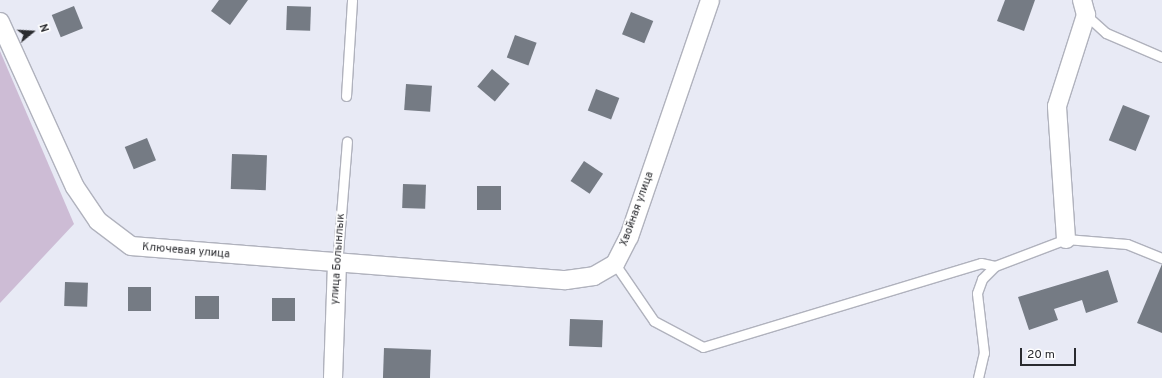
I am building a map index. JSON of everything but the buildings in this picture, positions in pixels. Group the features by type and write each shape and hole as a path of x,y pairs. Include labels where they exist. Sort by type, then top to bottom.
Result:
{"street":[{"name":"Хвойная улица","path":"615,264 629,237 710,0"},
{"path":"1066,239 1057,106 1084,8"},
{"name":"Ключевая улица","path":"0,22 75,187 98,221 131,246 337,265"},
{"path":"337,265 451,270 566,280 594,276 615,264"},
{"name":"улица Болынлык","path":"333,378 337,265"}],"lane":[{"path":"346,96 352,0"},
{"path":"1084,8 1106,33 1162,56"},
{"name":"улица Болынлык","path":"337,265 347,141"},
{"path":"978,378 984,353 977,293 982,279 996,266 1066,239 1127,244 1162,258"},
{"path":"615,264 654,321 703,347 981,263 996,266"}],"shaded area":[{"path":"0,51 74,224 0,303"}]}
